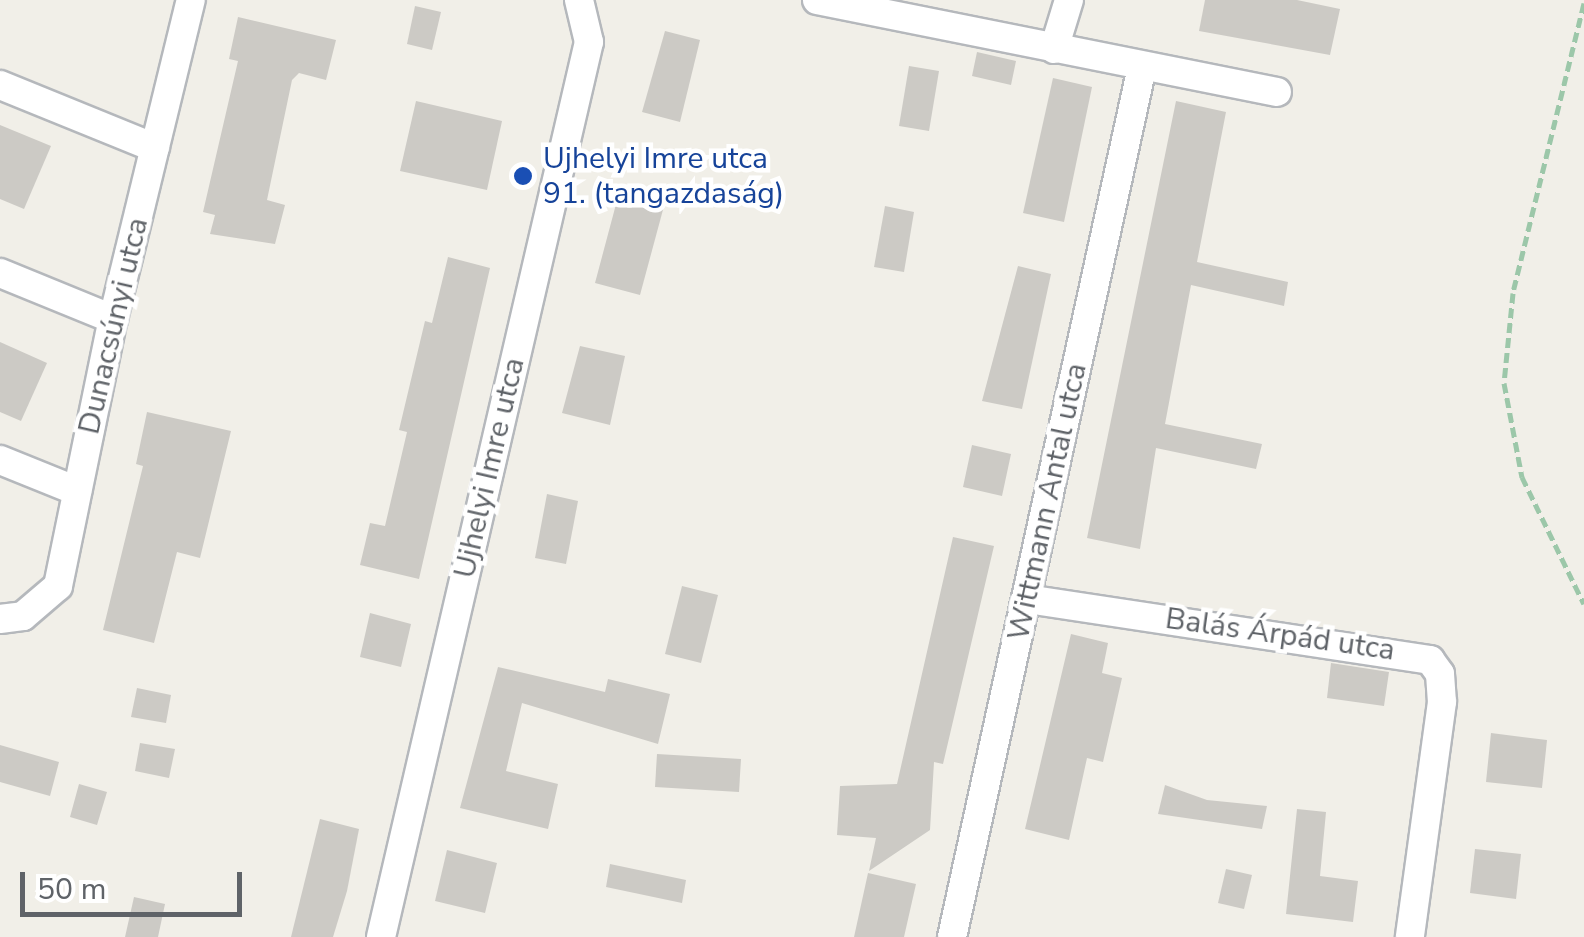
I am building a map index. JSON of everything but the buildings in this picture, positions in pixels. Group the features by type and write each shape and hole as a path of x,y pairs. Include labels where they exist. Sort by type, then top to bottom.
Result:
{"street":[{"name":"Dunacsúnyi utca","path":"0,619 23,616 58,586 113,320 191,0"},
{"name":"Ujhelyi Imre utca","path":"381,937 589,42 579,0"},
{"path":"817,0 1277,92"},
{"path":"1054,48 1069,0"},
{"name":"Wittmann Antal utca","path":"952,937 1142,67"},
{"path":"0,85 155,148"},
{"path":"0,274 113,320"},
{"path":"0,460 78,491"},
{"name":"Balás Árpád utca","path":"1026,599 1430,660 1440,674 1442,702 1410,937"}],"path":[{"path":"1584,3 1513,293 1504,383 1522,477 1584,604"}],"place":[{"name":"Ujhelyi Imre utca 91. (tangazdaság)","path":"523,176"}]}
